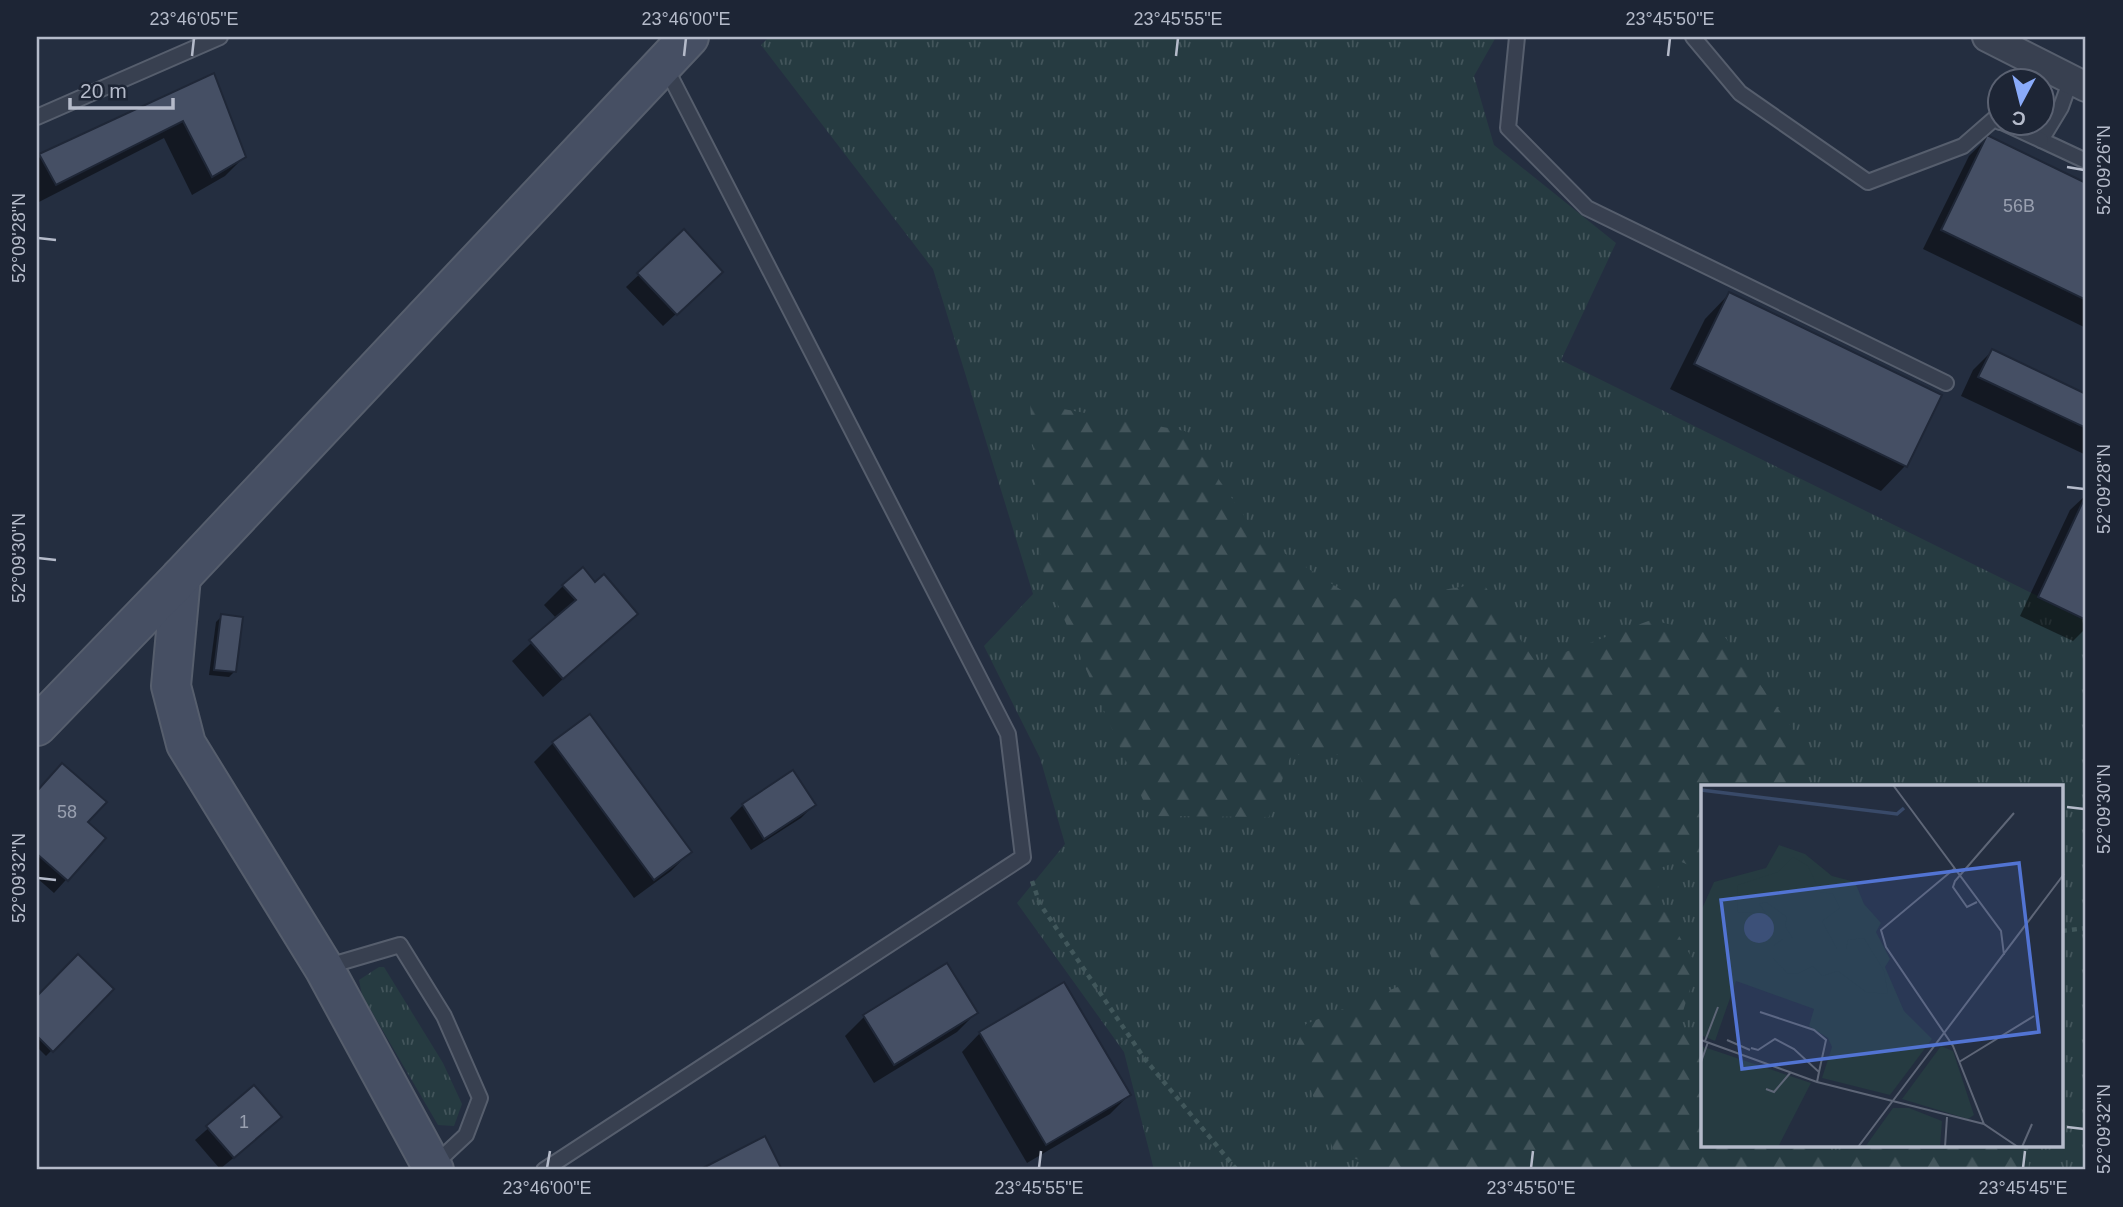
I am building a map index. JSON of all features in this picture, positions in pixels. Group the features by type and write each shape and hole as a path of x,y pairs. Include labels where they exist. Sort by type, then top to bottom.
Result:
{"street":[{"path":"1987,37 2078,83"},
{"path":"37,726 181,577 668,45"},
{"path":"181,577 172,686 186,744 324,968 431,1169"}],"lane":[{"path":"37,117 220,37"},
{"path":"1517,37 1508,128 1587,208 1946,383"},
{"path":"1693,37 1740,93 1868,182 1963,146 1986,125"},
{"path":"544,1170 1023,856 1008,734 668,45"},
{"path":"2041,140 2078,83"},
{"path":"2032,136 2086,161"},
{"path":"324,968 400,945 444,1016 480,1098 466,1135 431,1169"}],"path":[{"path":"1023,856 1041,904 1144,1058 1237,1170"},
{"path":"2064,931 2086,928"}],"green space":[{"path":"769,37 1496,37 1474,76 1494,145 1616,243 1561,360 2086,620 2086,1170 1154,1170 1124,1052 1017,903 1065,844 1040,758 984,646 1033,594 933,269 761,45"},
{"path":"1030,403 1185,431 1259,537 1363,604 1483,583 1536,663 1651,620 1725,637 1810,752 1805,785 1701,785 1701,870 1679,861 1655,870 1662,906 1697,967 1678,1027 1701,1054 1701,1148 2028,1148 2029,1170 1401,1170 1335,1154 1295,1048 1306,1024 1437,971 1351,755 1291,755 1269,817 1150,816 1041,566"},
{"path":"379,967 384,967 443,1063 462,1104 454,1126 438,1125 362,995 359,980"}],"building":[{"path":"214,73 246,157 212,177 183,121 56,185 39,154"},
{"path":"1987,136 1989,136 2086,183 2086,300 1941,230"},
{"path":"684,229 723,272 677,315 637,273"},
{"path":"1729,292 1942,395 1907,467 1694,364"},
{"path":"1992,349 2086,394 2086,428 1978,377"},
{"path":"2086,495 2086,620 2038,597"},
{"path":"583,567 595,582 604,574 638,614 563,679 529,640 576,600 562,585"},
{"path":"221,614 243,617 236,672 214,670"},
{"path":"590,714 692,852 654,880 552,742"},
{"path":"62,763 107,802 88,822 106,838 68,881 37,854 37,791"},
{"path":"793,770 816,805 764,839 742,804"},
{"path":"78,954 114,989 53,1052 37,1036 37,996"},
{"path":"947,963 978,1013 894,1065 863,1015"},
{"path":"1064,982 1131,1095 1046,1145 979,1032"},
{"path":"254,1085 282,1117 234,1158 206,1126"},
{"path":"765,1136 782,1170 699,1170"}]}
